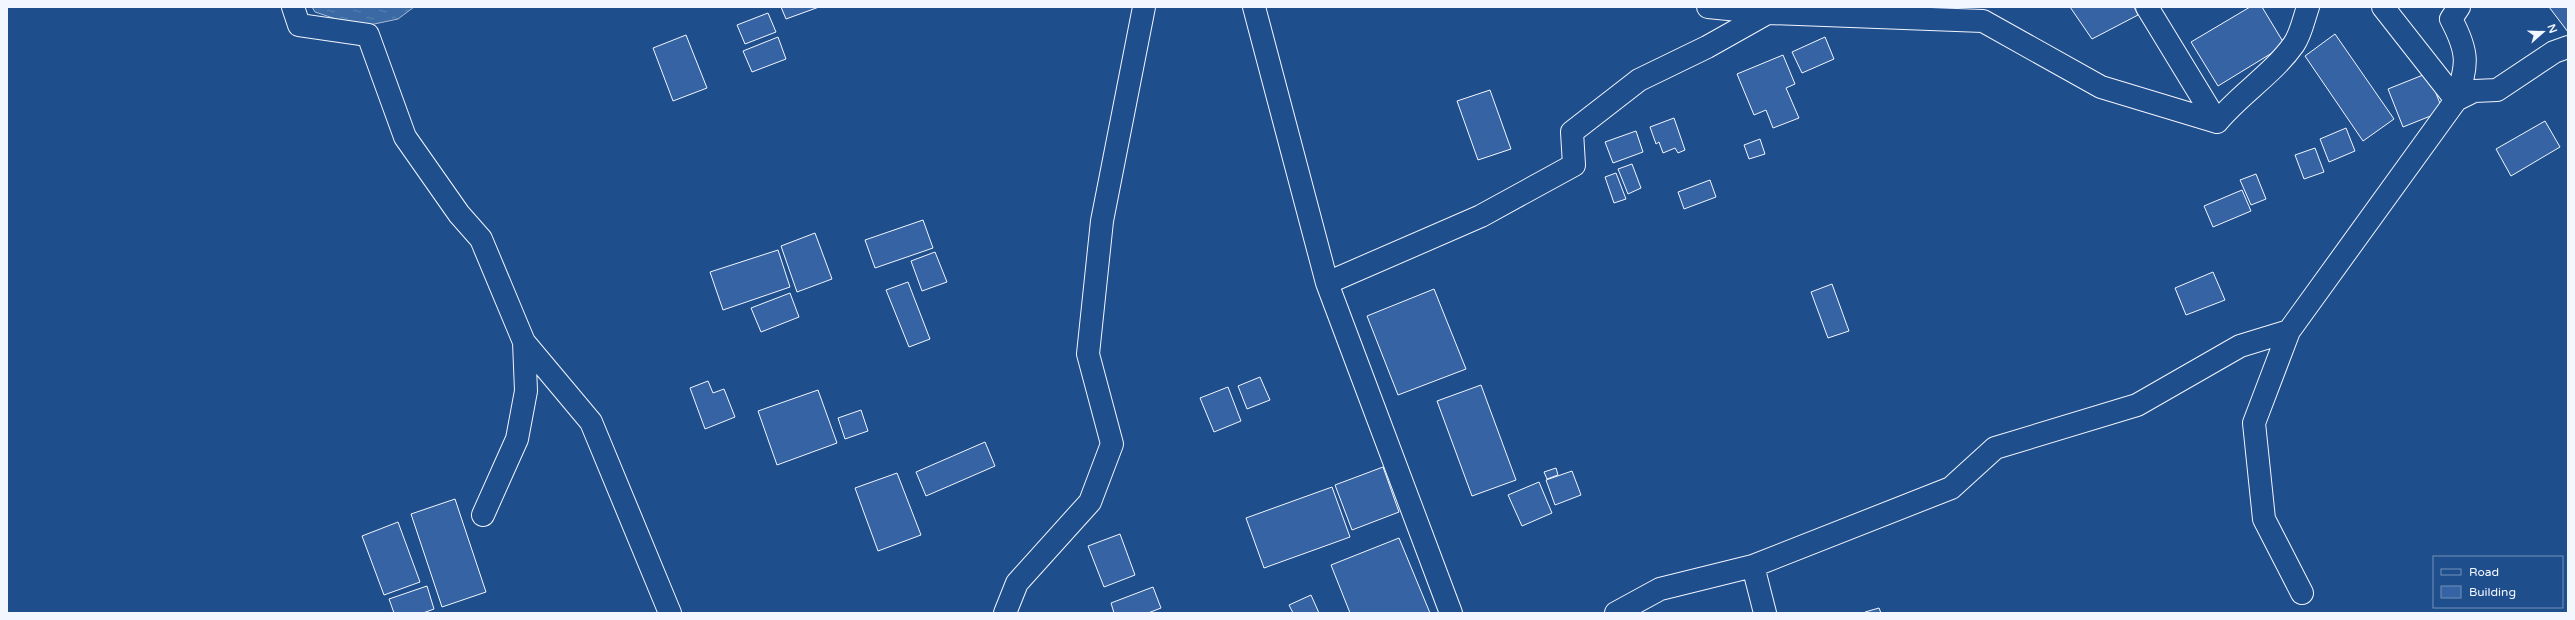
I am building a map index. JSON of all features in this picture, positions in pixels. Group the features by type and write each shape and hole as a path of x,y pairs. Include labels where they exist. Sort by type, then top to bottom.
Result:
{"street":[{"path":"293,7 299,24 368,35 406,137 459,214 481,239 524,342 591,422 670,613"},
{"path":"1005,613 1017,583 1090,502 1112,444 1088,354 1102,222 1144,7"},
{"path":"1254,7 1327,283 1451,613"},
{"path":"1708,7 1983,21 2101,87 2217,122"},
{"path":"2147,7 2217,122"},
{"path":"2217,122 2231,105 2281,60 2295,43 2308,7"},
{"path":"2382,7 2456,100"},
{"path":"2302,593 2264,519 2254,423 2289,331 2456,100 2466,72 2464,43 2451,19 2459,7"},
{"path":"1327,283 1481,216 1574,165 1572,132 1639,80 1707,47 1771,10"},
{"path":"2456,100 2474,90 2497,90 2554,52 2568,47"},
{"path":"1616,613 1660,589 1753,566 1951,488 1995,448 2137,405 2240,346 2289,331"},
{"path":"483,515 517,439 526,390 524,342"},
{"path":"1753,566 1764,613"}],"water":[{"path":"312,7 414,7 398,19 360,27 315,12"}],"building":[{"path":"781,7 819,7 786,19"},
{"path":"2070,7 2134,7 2138,15 2092,39"},
{"path":"2250,7 2262,7 2285,45 2218,86 2191,42"},
{"path":"2549,7 2568,7 2568,32"},
{"path":"768,13 776,32 745,44 737,25"},
{"path":"2335,34 2394,119 2363,141 2305,56"},
{"path":"686,35 707,88 673,101 653,48"},
{"path":"778,37 786,59 752,72 743,51"},
{"path":"1825,37 1834,59 1802,73 1792,52"},
{"path":"1783,55 1795,84 1786,88 1799,118 1773,128 1766,110 1754,115 1737,74"},
{"path":"2428,73 2443,111 2403,127 2388,89"},
{"path":"1490,90 1511,149 1478,160 1457,101"},
{"path":"1674,118 1685,150 1678,153 1675,148 1663,153 1659,142 1656,144 1650,127"},
{"path":"2545,121 2560,147 2511,176 2496,149"},
{"path":"2346,128 2355,151 2329,162 2320,139"},
{"path":"1636,131 1643,152 1613,163 1605,142"},
{"path":"1760,139 1765,154 1749,159 1744,145"},
{"path":"2315,148 2324,172 2304,179 2295,155"},
{"path":"1632,164 1641,188 1628,194 1618,169"},
{"path":"1616,173 1626,199 1614,203 1605,177"},
{"path":"2256,174 2266,199 2251,205 2240,180"},
{"path":"1710,180 1716,197 1684,209 1678,192"},
{"path":"2242,190 2251,211 2213,227 2204,206"},
{"path":"923,220 933,248 875,268 865,240"},
{"path":"815,233 832,279 797,292 781,246"},
{"path":"778,250 790,287 723,310 710,272"},
{"path":"935,252 947,282 922,291 911,261"},
{"path":"2213,272 2225,300 2186,315 2175,288"},
{"path":"908,282 930,339 909,347 886,290"},
{"path":"1832,284 1849,331 1828,338 1811,292"},
{"path":"1434,289 1466,369 1398,395 1367,316"},
{"path":"790,293 799,317 761,332 751,308"},
{"path":"1260,377 1270,400 1247,409 1238,386"},
{"path":"708,381 713,393 724,389 735,417 705,429 690,388"},
{"path":"1481,385 1516,480 1472,496 1437,401"},
{"path":"1228,387 1241,421 1214,432 1200,398"},
{"path":"818,390 837,443 777,465 758,411"},
{"path":"861,410 868,431 845,439 838,418"},
{"path":"985,442 995,466 926,496 916,472"},
{"path":"1383,467 1399,512 1352,530 1335,485"},
{"path":"1556,468 1558,475 1547,479 1544,472"},
{"path":"1572,471 1581,495 1555,505 1546,480"},
{"path":"897,473 921,535 878,551 855,488"},
{"path":"1539,482 1552,513 1522,526 1508,495"},
{"path":"1332,487 1350,537 1264,568 1246,518"},
{"path":"455,499 486,592 442,607 411,514"},
{"path":"398,522 420,582 384,595 362,536"},
{"path":"1120,534 1135,575 1104,587 1088,546"},
{"path":"1399,538 1430,613 1350,613 1331,565"},
{"path":"427,586 434,609 423,613 394,613 389,599"},
{"path":"1153,587 1161,608 1148,613 1114,613 1111,603"},
{"path":"1311,595 1319,613 1293,613 1289,605"},
{"path":"1879,608 1881,613 1865,613 1865,612"}]}
